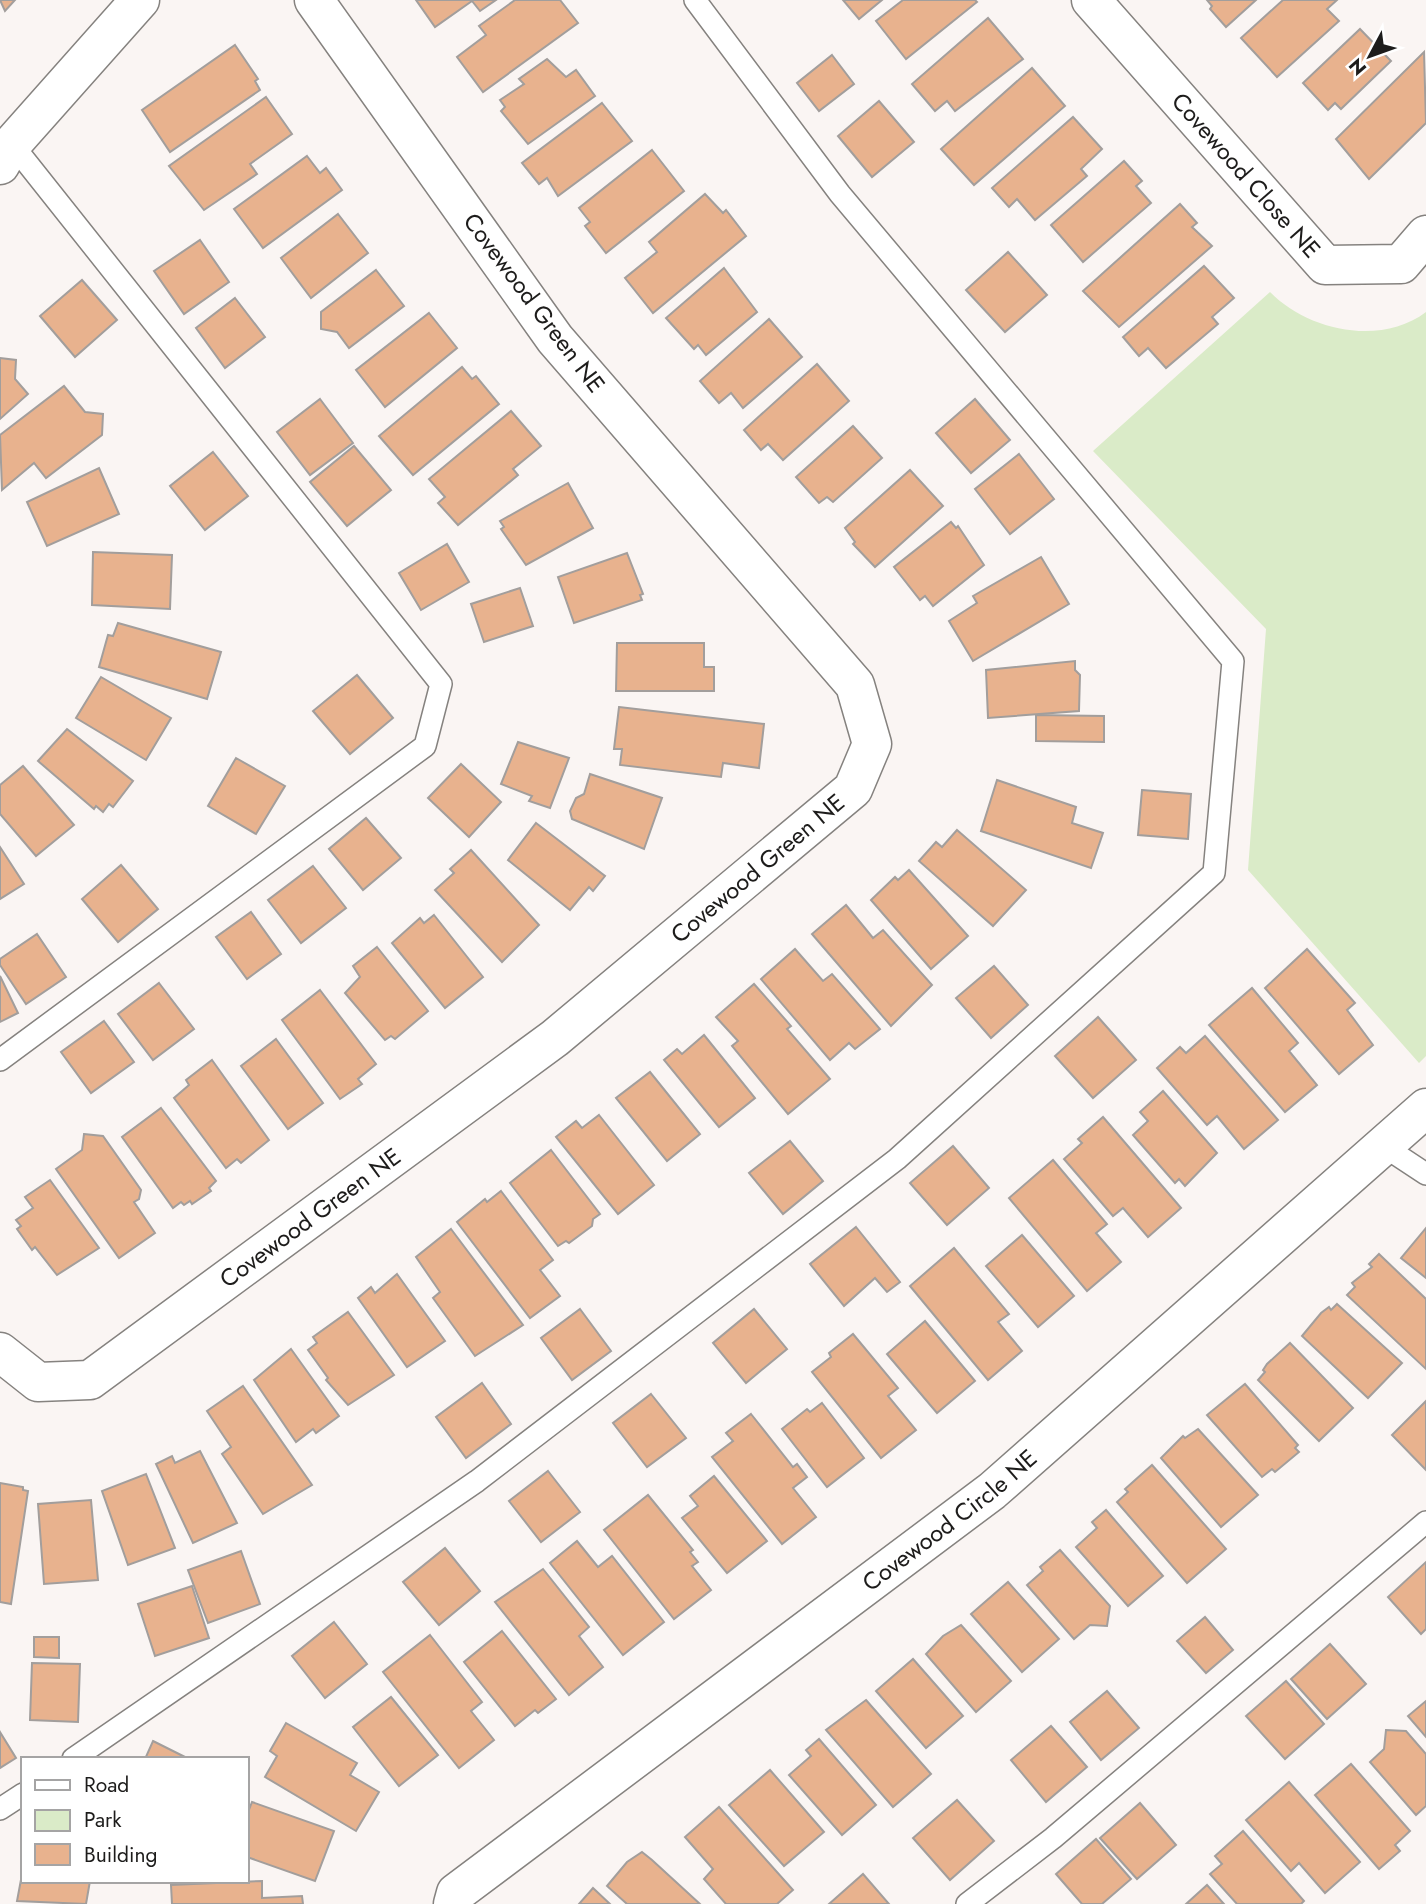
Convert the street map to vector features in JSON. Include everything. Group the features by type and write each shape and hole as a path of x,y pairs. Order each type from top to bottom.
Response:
{"street":[{"path":"6,155 140,0"},
{"name":"Covewood Green NE","path":"0,1352 38,1382 90,1380 555,1038 853,789 872,744 855,685 555,339 314,0"},
{"name":"Covewood Close NE","path":"1091,0 1325,265 1401,264 1426,235"},
{"name":"Covewood Circle NE","path":"453,1904 456,1893 992,1491 1426,1108"}],"lane":[{"path":"76,1757 477,1481 886,1167 1214,873 1233,661 840,194 695,0"},
{"path":"0,1060 425,746 441,684 6,155"},
{"path":"1382,1145 1426,1174"},
{"path":"967,1904 1053,1838 1426,1522"},
{"path":"0,1809 21,1795"}],"green space":[{"path":"1270,292 1304,316 1345,329 1387,329 1408,323 1426,312 1426,1056 1419,1063 1248,870 1266,629 1093,451"}],"building":[{"path":"0,0 15,0 5,11"},
{"path":"416,0 496,0 480,11 472,1 435,27"},
{"path":"515,0 560,0 578,23 483,92 457,57 486,35 479,26"},
{"path":"843,0 882,0 859,19"},
{"path":"903,0 977,2 906,59 876,21"},
{"path":"1207,0 1256,0 1226,27 1210,9 1212,6"},
{"path":"1283,0 1337,0 1327,9 1339,21 1277,77 1241,38"},
{"path":"988,18 1023,59 955,111 947,101 935,111 912,84"},
{"path":"1360,29 1391,61 1341,109 1335,103 1328,110 1303,83"},
{"path":"235,45 258,79 255,81 260,90 170,152 142,110"},
{"path":"1424,52 1426,123 1369,179 1336,139"},
{"path":"832,55 854,84 819,111 797,83"},
{"path":"547,59 566,77 576,70 595,96 528,144 501,111 505,107 500,100 524,84 519,79"},
{"path":"1032,68 1065,106 974,185 941,149"},
{"path":"266,97 292,134 250,164 257,174 204,210 169,166"},
{"path":"879,101 914,142 872,177 838,136"},
{"path":"602,103 632,141 558,196 547,178 539,184 522,163"},
{"path":"1073,117 1102,149 1081,169 1087,176 1035,220 1017,199 1009,207 992,188"},
{"path":"652,150 684,191 606,253 585,226 590,222 579,208"},
{"path":"307,156 320,173 326,168 342,190 263,248 234,209"},
{"path":"1124,161 1142,181 1136,186 1151,203 1083,262 1051,225"},
{"path":"705,194 723,213 726,210 746,236 653,313 625,278 657,252 649,242"},
{"path":"1180,204 1197,223 1192,227 1212,246 1119,327 1083,291"},
{"path":"338,214 368,253 311,298 281,258"},
{"path":"200,240 229,282 184,314 154,271"},
{"path":"1008,252 1047,295 1005,332 966,290"},
{"path":"1204,266 1234,298 1212,317 1218,324 1166,368 1148,348 1139,356 1123,337"},
{"path":"724,268 757,312 706,355 698,345 694,349 666,318"},
{"path":"376,270 404,306 349,348 337,332 321,329 321,312"},
{"path":"82,280 117,320 75,357 40,316"},
{"path":"235,298 265,337 225,368 196,328"},
{"path":"429,313 457,348 385,407 356,370"},
{"path":"769,319 802,357 743,408 731,393 719,403 700,381"},
{"path":"0,358 16,360 15,379 28,394 0,419"},
{"path":"817,364 849,401 783,460 768,444 761,450 744,430"},
{"path":"462,367 472,379 476,376 499,404 413,475 379,436"},
{"path":"64,386 85,412 103,414 102,435 46,478 34,463 2,490 0,435"},
{"path":"320,399 353,443 310,475 277,432"},
{"path":"975,399 1010,440 971,473 936,433"},
{"path":"511,411 541,446 513,469 518,475 458,525 438,503 445,497 429,479"},
{"path":"853,426 882,458 833,502 827,497 819,503 796,477"},
{"path":"354,446 391,490 347,526 310,482"},
{"path":"213,452 248,496 205,530 170,486"},
{"path":"1019,454 1054,499 1010,534 975,489"},
{"path":"99,468 119,514 47,546 27,502"},
{"path":"910,470 943,506 875,567 853,544 855,542 845,528"},
{"path":"568,483 593,528 526,565 501,529 504,527 500,521"},
{"path":"951,522 956,528 958,526 984,565 933,606 925,596 920,600 894,567"},
{"path":"447,544 469,582 421,610 399,573"},
{"path":"93,552 172,555 170,609 92,605"},
{"path":"627,553 643,594 640,595 642,600 574,623 558,577"},
{"path":"1041,557 1069,604 973,661 949,621 977,603 973,596"},
{"path":"520,588 533,626 484,642 471,604"},
{"path":"118,623 221,652 207,699 99,667 108,635 113,636"},
{"path":"617,643 704,643 704,667 714,667 714,691 616,691"},
{"path":"1075,661 1075,670 1080,675 1079,711 988,718 986,670"},
{"path":"357,675 393,718 350,754 313,711"},
{"path":"101,677 171,718 146,760 76,718"},
{"path":"619,707 764,724 759,768 723,763 721,777 620,765 622,749 614,749"},
{"path":"1036,715 1104,716 1104,742 1036,741"},
{"path":"67,729 133,781 113,807 109,804 103,812 96,806 94,809 38,761"},
{"path":"518,742 569,758 550,808 529,801 532,796 501,784"},
{"path":"236,758 285,786 256,834 208,806"},
{"path":"461,764 501,802 469,837 428,798"},
{"path":"23,766 74,825 36,856 0,814 0,785"},
{"path":"590,774 662,798 644,849 572,819 570,811 576,798 584,794"},
{"path":"997,780 1076,807 1072,823 1103,833 1091,868 981,831"},
{"path":"1142,790 1191,794 1188,839 1138,835"},
{"path":"366,818 401,858 363,890 329,849"},
{"path":"536,823 605,876 593,891 589,887 570,910 508,860"},
{"path":"957,830 1026,890 993,926 919,861 936,842 942,847"},
{"path":"0,847 24,884 0,899"},
{"path":"471,850 539,925 502,962 435,890 454,873 450,869"},
{"path":"121,865 158,909 118,942 82,899"},
{"path":"313,866 346,908 301,943 268,900"},
{"path":"909,870 968,936 931,969 871,900 895,877 898,880"},
{"path":"846,905 873,938 883,930 932,985 891,1026 812,934"},
{"path":"251,912 281,954 247,979 216,937"},
{"path":"434,915 483,977 445,1008 392,943 420,918 424,923"},
{"path":"37,934 66,977 26,1004 0,965 0,959"},
{"path":"377,947 428,1011 395,1039 391,1036 385,1040 345,993 360,977 353,966"},
{"path":"795,949 823,981 832,974 880,1029 855,1049 849,1043 830,1060 761,979"},
{"path":"1307,949 1355,1003 1347,1010 1373,1045 1339,1074 1265,988"},
{"path":"994,966 1028,1005 991,1038 956,998"},
{"path":"0,976 18,1013 0,1022"},
{"path":"159,983 194,1029 153,1060 118,1014"},
{"path":"754,984 791,1026 787,1029 830,1079 788,1114 732,1046 738,1041 716,1017"},
{"path":"1252,988 1298,1043 1289,1051 1317,1085 1285,1112 1209,1025"},
{"path":"320,990 376,1064 358,1079 362,1084 340,1099 282,1020"},
{"path":"1098,1017 1136,1060 1093,1098 1055,1056"},
{"path":"104,1021 134,1062 91,1093 61,1052"},
{"path":"704,1035 755,1098 719,1127 664,1060 677,1049 682,1054"},
{"path":"1205,1036 1278,1120 1244,1149 1217,1116 1207,1125 1157,1068 1180,1047 1186,1053"},
{"path":"276,1039 323,1103 288,1129 241,1066"},
{"path":"212,1060 269,1140 241,1163 237,1159 226,1168 174,1098 189,1085 186,1080"},
{"path":"650,1072 700,1134 667,1161 616,1098"},
{"path":"1163,1091 1217,1153 1185,1186 1179,1179 1175,1183 1133,1135 1148,1121 1140,1112"},
{"path":"161,1108 216,1181 209,1188 211,1191 192,1204 190,1201 184,1205 181,1202 173,1208 122,1137"},
{"path":"599,1115 654,1185 618,1214 556,1137 576,1121 582,1128"},
{"path":"1103,1117 1181,1208 1148,1237 1123,1208 1113,1216 1064,1159 1082,1143 1078,1139"},
{"path":"84,1134 103,1136 141,1190 139,1199 134,1202 155,1233 119,1258 56,1169 82,1150"},
{"path":"790,1141 823,1181 783,1214 749,1173"},
{"path":"953,1146 989,1188 947,1225 910,1183"},
{"path":"551,1150 600,1214 593,1219 592,1226 569,1243 566,1241 558,1246 510,1183"},
{"path":"1053,1160 1107,1224 1096,1233 1121,1262 1087,1291 1009,1198"},
{"path":"50,1180 99,1248 57,1275 35,1247 32,1250 17,1229 21,1226 16,1220 33,1208 25,1197"},
{"path":"501,1191 553,1260 540,1270 560,1296 530,1318 457,1222 485,1199 487,1202"},
{"path":"856,1227 900,1282 887,1292 875,1278 844,1306 810,1264"},
{"path":"1426,1228 1426,1278 1401,1258"},
{"path":"451,1229 523,1325 475,1356 433,1298 440,1292 416,1257"},
{"path":"1022,1235 1074,1296 1038,1327 986,1266"},
{"path":"954,1248 1009,1314 998,1322 1022,1351 988,1380 910,1286"},
{"path":"1379,1254 1426,1299 1426,1369 1347,1295 1355,1287 1352,1283 1372,1267 1369,1264"},
{"path":"397,1274 445,1341 407,1367 358,1298 371,1287 375,1293"},
{"path":"1337,1304 1402,1363 1368,1398 1302,1336 1321,1313 1329,1307 1331,1310"},
{"path":"580,1309 611,1351 572,1380 541,1338"},
{"path":"754,1309 787,1349 746,1383 713,1343"},
{"path":"348,1312 394,1375 348,1405 326,1380 328,1378 308,1350 317,1343 313,1337"},
{"path":"925,1321 975,1381 937,1413 887,1354"},
{"path":"853,1334 898,1388 888,1396 916,1430 881,1458 812,1372 831,1357 829,1353"},
{"path":"1290,1343 1353,1408 1319,1441 1258,1380 1265,1372 1263,1370 1267,1364"},
{"path":"291,1349 339,1416 316,1433 313,1429 296,1442 254,1380"},
{"path":"482,1383 511,1424 466,1458 436,1417"},
{"path":"1245,1384 1298,1445 1295,1448 1299,1452 1275,1472 1272,1469 1262,1477 1207,1415"},
{"path":"243,1386 312,1485 263,1514 222,1454 231,1447 207,1411"},
{"path":"651,1394 686,1438 647,1467 613,1423"},
{"path":"1426,1401 1426,1470 1392,1435"},
{"path":"822,1403 864,1458 827,1487 782,1429 807,1409 810,1412"},
{"path":"751,1414 793,1467 797,1464 807,1477 793,1488 816,1517 782,1544 712,1457 733,1441 726,1433"},
{"path":"1198,1429 1258,1495 1221,1527 1161,1458 1183,1436 1185,1438"},
{"path":"200,1451 237,1523 193,1543 156,1464 172,1456 175,1463"},
{"path":"1152,1465 1226,1549 1187,1583 1117,1502 1128,1492 1125,1489"},
{"path":"548,1471 580,1512 541,1542 509,1501"},
{"path":"146,1474 175,1548 128,1565 102,1491"},
{"path":"714,1476 767,1541 727,1573 682,1518 698,1506 690,1496"},
{"path":"0,1483 23,1487 23,1490 28,1491 11,1604 0,1602"},
{"path":"648,1495 693,1550 690,1552 698,1562 692,1566 711,1590 674,1619 604,1530"},
{"path":"91,1500 98,1580 44,1584 38,1504"},
{"path":"1106,1510 1163,1576 1128,1606 1076,1547 1097,1528 1092,1522"},
{"path":"577,1541 598,1567 612,1556 664,1622 623,1655 550,1563"},
{"path":"445,1548 480,1591 439,1625 403,1582"},
{"path":"1060,1550 1110,1606 1107,1626 1090,1625 1074,1639 1027,1585 1043,1571 1040,1567"},
{"path":"241,1551 260,1604 208,1623 188,1570"},
{"path":"1426,1562 1426,1629 1421,1634 1388,1597"},
{"path":"543,1569 589,1627 579,1636 603,1667 569,1695 495,1602"},
{"path":"1008,1582 1059,1639 1022,1672 971,1614"},
{"path":"192,1586 209,1638 155,1656 138,1604"},
{"path":"1205,1617 1233,1650 1206,1673 1177,1641"},
{"path":"334,1622 367,1664 325,1698 292,1656"},
{"path":"961,1625 1011,1681 976,1712 926,1654 943,1636"},
{"path":"502,1631 556,1699 538,1713 535,1710 515,1726 464,1662"},
{"path":"430,1635 482,1702 471,1711 494,1740 459,1768 383,1672"},
{"path":"34,1637 59,1637 59,1658 34,1657"},
{"path":"1330,1644 1366,1684 1327,1719 1291,1679"},
{"path":"913,1659 963,1716 926,1748 876,1691"},
{"path":"32,1663 80,1664 78,1722 30,1720"},
{"path":"1286,1681 1324,1724 1285,1759 1246,1716"},
{"path":"1107,1691 1139,1728 1101,1760 1070,1722"},
{"path":"391,1697 438,1755 399,1786 353,1727"},
{"path":"866,1700 931,1774 893,1807 826,1730"},
{"path":"1426,1701 1426,1737 1408,1716"},
{"path":"286,1723 357,1763 350,1775 379,1792 356,1831 265,1777 277,1756 270,1751"},
{"path":"1051,1726 1087,1767 1046,1802 1011,1760"},
{"path":"1386,1730 1406,1731 1426,1754 1426,1806 1416,1815 1370,1762 1384,1749"},
{"path":"0,1732 16,1758 0,1768"},
{"path":"819,1739 876,1805 842,1835 789,1775 811,1756 806,1750"},
{"path":"153,1741 185,1757 146,1757"},
{"path":"1351,1764 1410,1831 1395,1845 1400,1851 1379,1869 1315,1795"},
{"path":"770,1770 824,1832 784,1866 729,1805"},
{"path":"1289,1782 1360,1862 1325,1893 1299,1863 1291,1871 1246,1820"},
{"path":"957,1800 994,1841 950,1880 913,1838"},
{"path":"252,1802 334,1831 315,1881 248,1857 248,1812"},
{"path":"1140,1803 1176,1845 1137,1879 1100,1838"},
{"path":"719,1807 793,1890 777,1904 726,1904 704,1879 713,1869 685,1837"},
{"path":"1243,1831 1304,1901 1301,1904 1237,1904 1210,1874 1222,1864 1215,1856"},
{"path":"1096,1839 1131,1879 1102,1904 1082,1904 1056,1874"},
{"path":"642,1852 700,1904 627,1904 607,1886 627,1862"},
{"path":"863,1874 889,1904 829,1904"},
{"path":"21,1880 21,1883 90,1883 86,1904 17,1901"},
{"path":"262,1881 262,1898 302,1896 303,1904 172,1904 171,1885"},
{"path":"1207,1885 1224,1904 1186,1904"},
{"path":"593,1888 610,1904 579,1904"}]}
